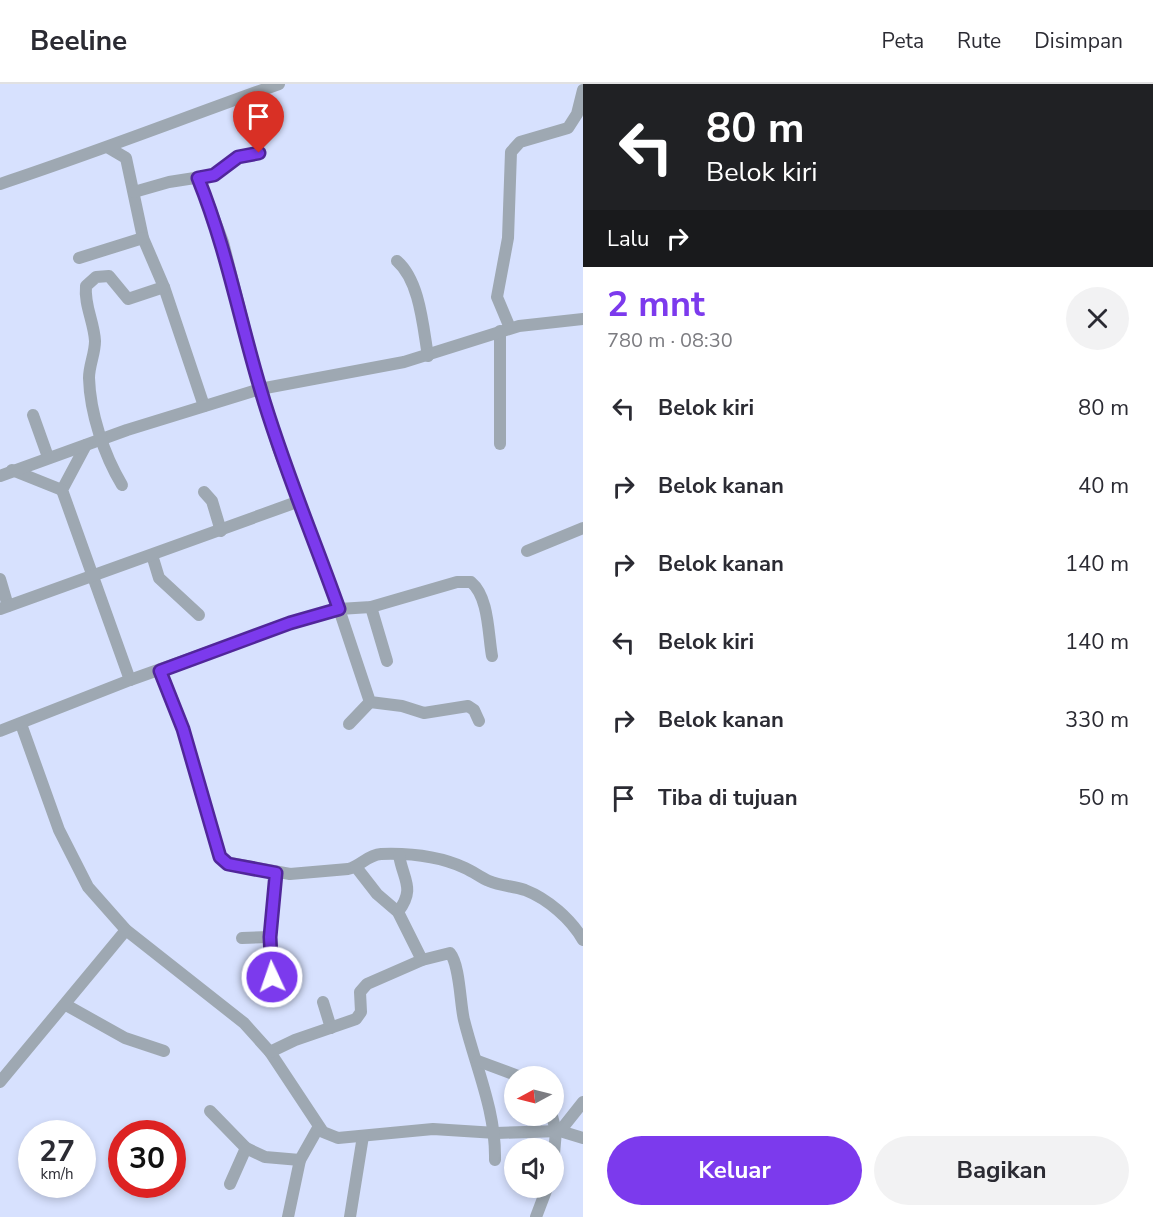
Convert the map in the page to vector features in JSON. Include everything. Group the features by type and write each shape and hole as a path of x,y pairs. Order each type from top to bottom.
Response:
{"street":[{"path":"0,184 109,148 279,84"},
{"path":"500,444 505,330 496,297 508,238 511,152 520,142 568,128 577,114 583,90"},
{"path":"130,140 126,158 143,238 164,287 204,406"},
{"path":"109,148 126,158"},
{"path":"134,192 169,182 214,175 238,157 259,153"},
{"path":"198,178 226,253 260,389 297,502 339,609 370,702"},
{"path":"79,258 143,238"},
{"path":"397,261 406,272 414,292 428,356"},
{"path":"122,485 102,439 90,391 89,376 95,340 86,300 87,286 96,277 109,276 128,299 164,287"},
{"path":"0,476 48,457 260,389 428,356 505,330 549,321 583,319"},
{"path":"33,415 48,457"},
{"path":"86,445 62,490 130,680"},
{"path":"12,470 62,490"},
{"path":"204,492 212,501 221,531"},
{"path":"0,579 4,608 297,502"},
{"path":"527,551 583,528"},
{"path":"152,555 159,578 199,615"},
{"path":"0,731 130,680 290,623 339,609 370,607 457,582 471,582 477,589 483,605 492,656"},
{"path":"370,607 387,661"},
{"path":"160,671 183,729 220,857 228,864 276,873 310,874 356,867 371,856 399,855 441,859 467,868 490,882 524,890 552,906 583,940"},
{"path":"370,702 402,706 424,713 468,706 474,711 478,722"},
{"path":"350,724 370,702"},
{"path":"21,724 67,849 88,887 126,930 244,1023 270,1052 318,1128 332,1137 433,1129 496,1133 558,1131 583,1138"},
{"path":"398,912 406,900 408,890 399,855"},
{"path":"356,867 376,894 398,912 422,960"},
{"path":"272,977 270,937 276,873"},
{"path":"0,1082 126,930"},
{"path":"242,938 270,937"},
{"path":"270,1052 358,1018 361,1012 360,990 367,984 422,960 447,952 452,954 465,1022 478,1061 496,1133 495,1160"},
{"path":"324,1002 331,1028"},
{"path":"66,1005 125,1038 164,1051"},
{"path":"478,1061 504,1071"},
{"path":"557,1138 558,1131 583,1102"},
{"path":"210,1111 246,1148 265,1157 300,1160"},
{"path":"556,1126 558,1131"},
{"path":"288,1217 300,1160 318,1128"},
{"path":"350,1217 363,1136"},
{"path":"230,1184 246,1148"},
{"path":"536,1217 543,1198"}],"route":[{"path":"259,153 238,157 214,175 198,178 222,242 260,389 278,448 339,609 290,623 160,671 183,729 220,857 228,864 276,873 270,937 272,977"}]}
